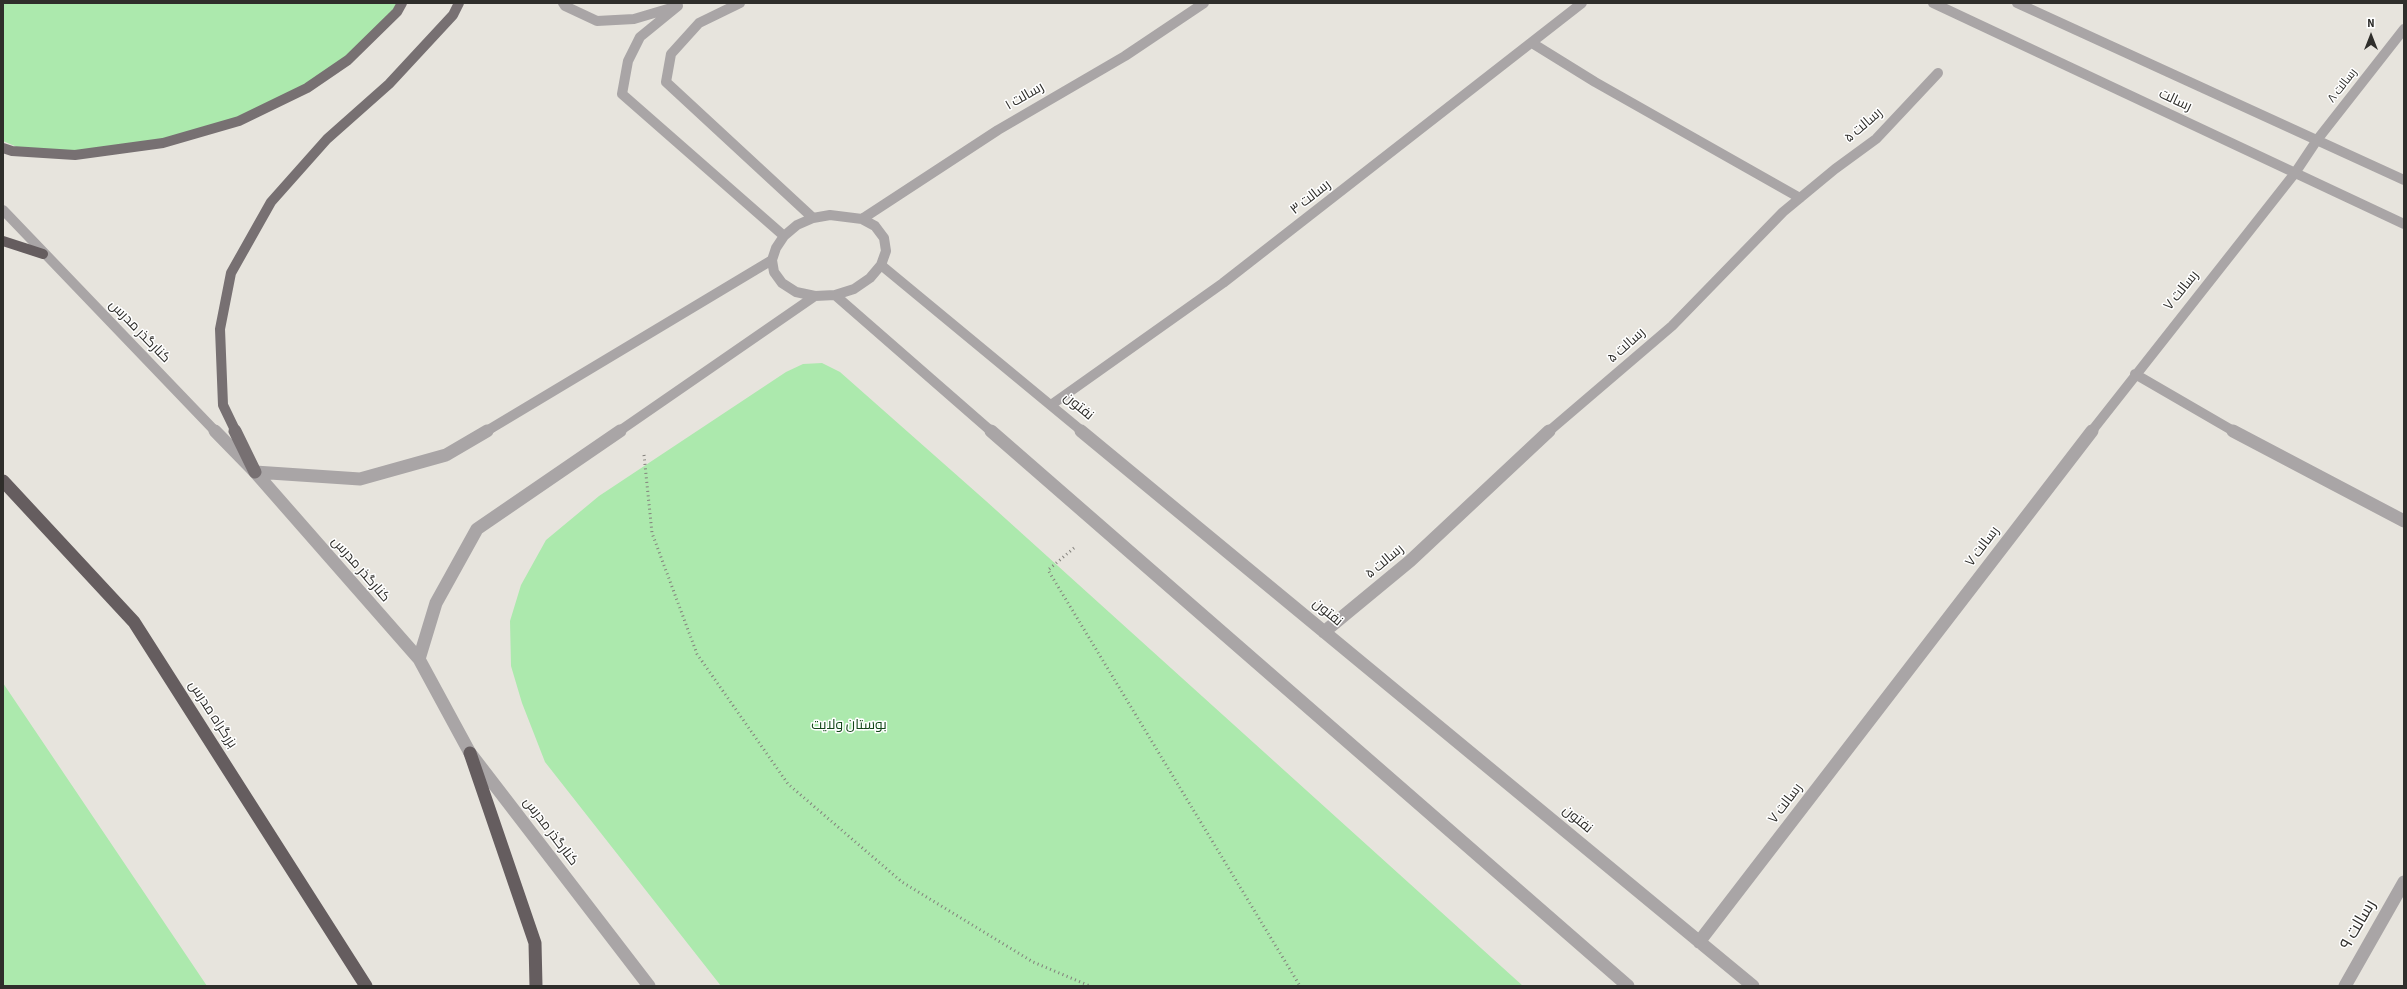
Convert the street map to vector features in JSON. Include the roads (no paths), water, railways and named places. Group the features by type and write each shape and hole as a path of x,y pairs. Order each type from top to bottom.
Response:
{"highway":[{"path":"3,241 43,254"},
{"name":"بزرگراه مدرس","path":"3,481 134,622 366,986"},
{"path":"470,753 535,943 536,986"}],"main road":[{"path":"3,148 12,151 75,155 163,143 239,121 306,88 348,60 397,12 402,3"},
{"path":"255,472 222,405 220,329 231,274 271,202 327,139 394,79 453,15 459,3"}],"street":[{"path":"563,3 565,6 597,21 634,20 681,4"},
{"path":"740,3 699,23 670,54 666,82 812,218"},
{"name":"رسالت ۱","path":"862,219 998,130 1126,56 1204,3"},
{"name":"رسالت ۳","path":"1051,405 1223,283 1582,3"},
{"name":"رسالت","path":"1933,3 2404,224"},
{"name":"رسالت","path":"2017,3 2404,180"},
{"path":"681,4 640,37 628,60 622,94 784,236"},
{"name":"رسالت ۸","path":"2295,173 2317,140 2404,29"},
{"path":"1532,42 1595,82 1800,198"},
{"name":"رسالت ۵","path":"1324,632 1410,561 1552,428 1672,326 1782,212 1834,168 1876,139 1938,73"},
{"name":"رسالت ۷","path":"1699,942 2134,374 2295,173"},
{"name":"کنارگذر مدرس","path":"3,210 43,254 255,472 419,659 470,753 649,986"},
{"path":"830,215 862,219 875,226 884,238 886,251 881,266 870,278 854,289 835,295 815,296 796,292 782,283 774,272 772,260 776,248 784,236 797,226 812,218 830,215"},
{"path":"255,472 360,479 446,455 772,260"},
{"name":"نفتون","path":"881,266 1753,986"},
{"path":"835,295 1628,986"},
{"path":"419,659 436,603 477,529 815,296"},
{"path":"2134,374 2206,417 2404,521"},
{"name":"رسالت ۹","path":"2345,986 2404,882"}],"park label":[{"name":"بوستان ولایت","path":"849,726"}]}
